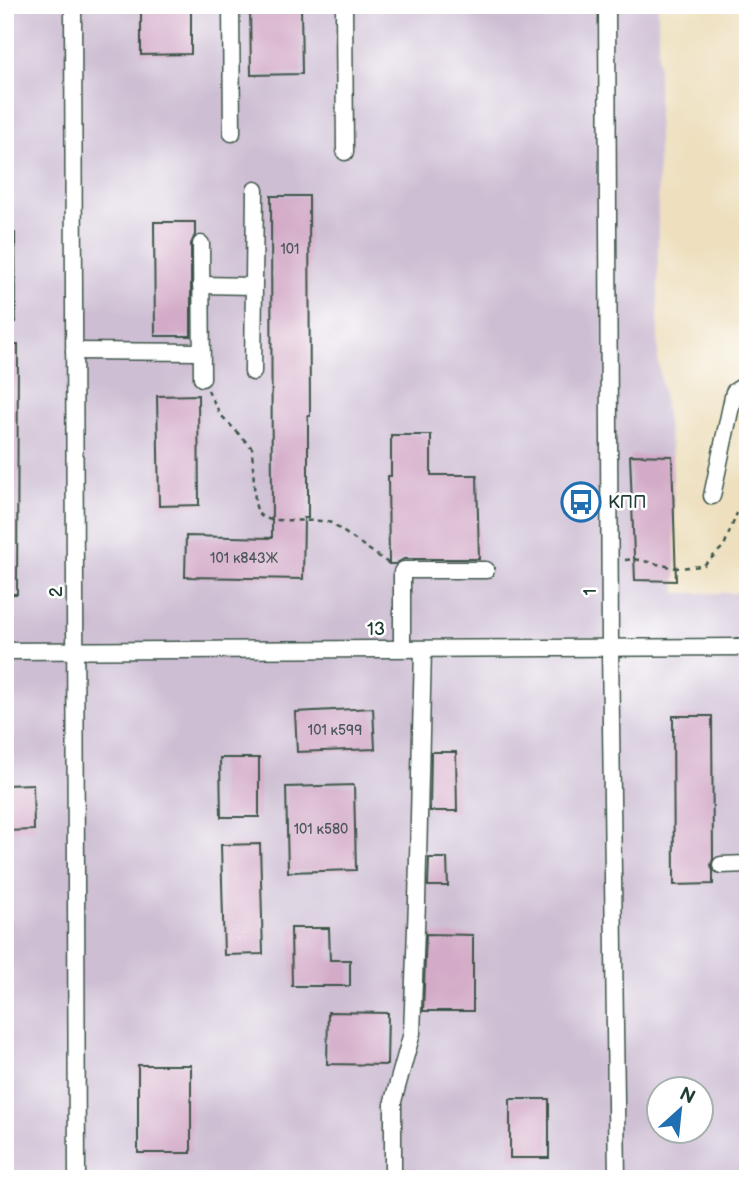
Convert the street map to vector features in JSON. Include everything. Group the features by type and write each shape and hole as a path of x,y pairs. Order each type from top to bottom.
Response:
{"street":[{"name":"2","path":"74,5 77,1179"},
{"path":"231,5 232,133"},
{"path":"344,5 345,152"},
{"name":"1","path":"607,5 610,648 617,1179"},
{"path":"253,372 255,190"},
{"path":"201,244 202,378"},
{"path":"201,285 253,286"},
{"path":"74,351 201,352"},
{"path":"712,496 734,392 748,383"},
{"path":"402,649 404,570 486,570"},
{"name":"13","path":"5,650 748,647"},
{"path":"393,1179 393,1101 412,1033 423,649"},
{"path":"721,865 748,864"},
{"path":"748,933 748,951"}],"path":[{"path":"202,378 220,414 252,448 255,503 263,518 331,523 402,572"},
{"path":"634,559 676,568 703,566 724,546 737,513"}],"shaded area":[{"path":"5,5 658,5 658,360 672,456 676,593 748,593 748,1179 5,1179"}],"building":[{"path":"141,5 191,5 191,54 141,55"},
{"path":"250,5 301,5 302,74 251,75"},
{"path":"271,196 309,196 310,416 308,518 304,518 303,579 185,577 186,536 272,538"},
{"path":"154,222 195,222 195,235 191,244 191,336 155,336"},
{"path":"5,233 15,233 16,322 5,322"},
{"path":"5,345 18,345 17,594 5,594"},
{"path":"198,395 199,505 159,506 157,396"},
{"path":"391,435 431,435 431,475 477,475 479,559 404,559 389,564 388,476 391,476"},
{"path":"630,455 672,456 676,581 635,580"},
{"path":"373,708 375,749 297,752 295,712"},
{"path":"673,716 712,716 713,884 674,885"},
{"path":"431,752 456,752 457,811 430,811"},
{"path":"220,758 259,758 259,817 221,817"},
{"path":"33,784 34,830 5,831 5,785"},
{"path":"354,785 356,870 288,872 286,787"},
{"path":"260,844 263,954 224,955 221,845"},
{"path":"429,858 447,858 448,886 428,886"},
{"path":"291,928 329,928 330,960 350,960 350,986 292,986"},
{"path":"426,934 473,935 473,1011 423,1011"},
{"path":"328,1012 388,1013 387,1065 327,1064"},
{"path":"138,1065 191,1065 191,1153 138,1153"},
{"path":"510,1099 549,1099 549,1158 510,1158"}],"place":[{"name":"КПП","path":"581,502"}]}
